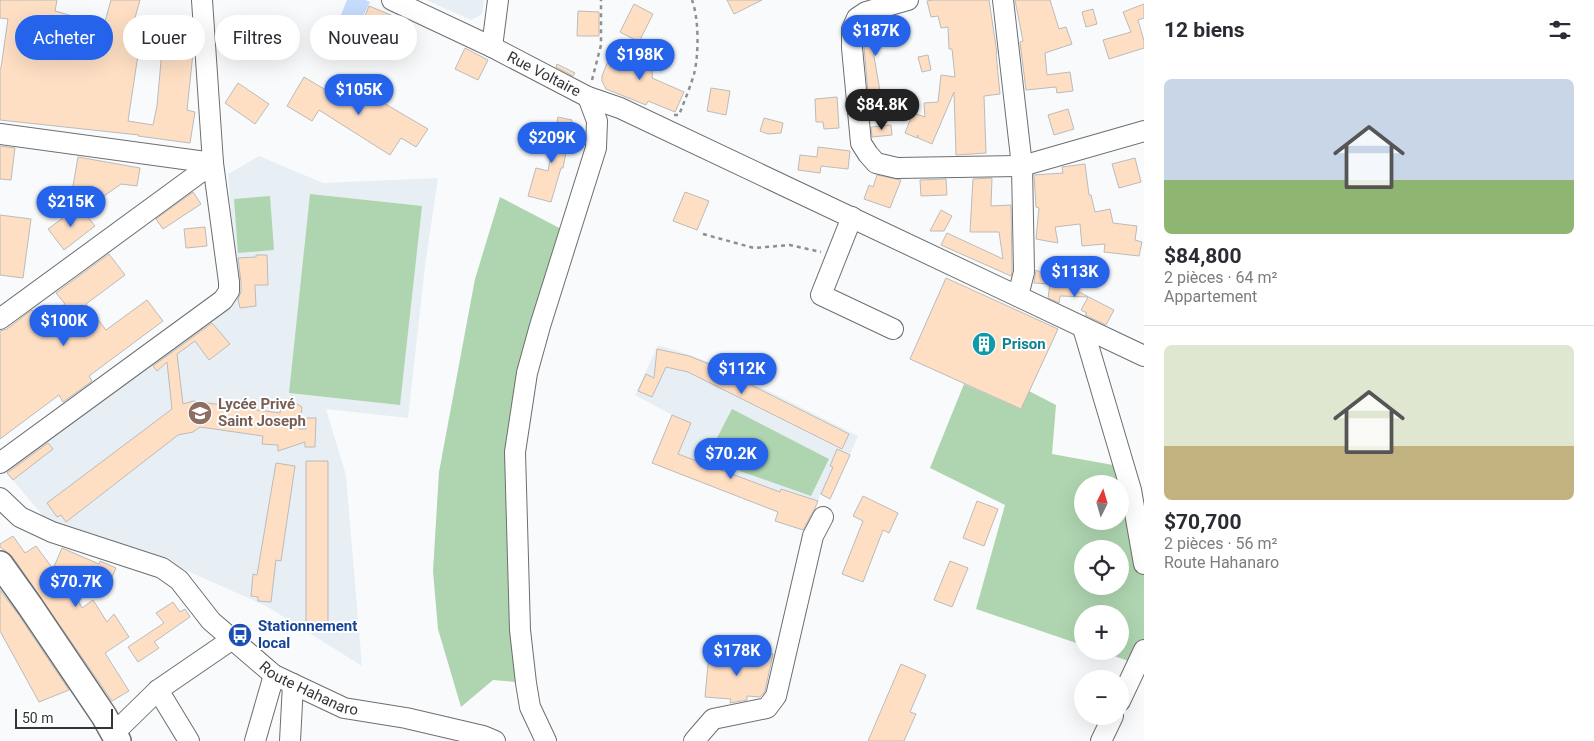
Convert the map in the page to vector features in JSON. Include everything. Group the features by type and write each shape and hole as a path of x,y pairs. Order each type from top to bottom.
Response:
{"main road":[{"path":"0,564 41,621 116,737"}],"street":[{"path":"0,463 223,300 229,291 213,163 202,0"},
{"name":"Rue Voltaire","path":"392,0 492,47 588,96 620,108 1144,356"},
{"path":"492,47 498,0"},
{"path":"908,0 866,12 857,18 852,29 861,143 876,163 896,168 1022,166 1144,131"},
{"path":"1003,0 1022,166 1024,272 1018,296"},
{"path":"546,741 530,707 520,630 515,452 526,373 596,148 597,120 588,96"},
{"path":"0,134 213,163"},
{"path":"0,319 213,163"},
{"path":"852,218 821,296 892,329"},
{"path":"1082,328 1131,490 1144,564"},
{"name":"Route Hahanaro","path":"0,498 20,517 52,532 162,568 179,580 211,622 274,675 344,708 406,718 489,738"},
{"path":"694,741 713,719 767,708 776,696 813,536 823,517"},
{"path":"116,737 158,690 231,640"},
{"path":"1129,682 1144,650"},
{"path":"255,741 274,675"},
{"path":"290,741 293,684"},
{"path":"158,690 189,741"},
{"path":"1101,741 1109,725"}],"path":[{"path":"588,96 601,45 601,0"},
{"path":"669,114 679,115 694,73 697,42 696,12 692,0"},
{"path":"703,234 754,248 790,245 837,256"}],"shaded area":[{"path":"426,0 484,0 482,14 471,20"},
{"name":"Lycée Privé Saint Joseph","path":"259,156 323,183 438,178 425,266 408,418 326,409 346,475 362,666 266,606 183,569 54,529 2,467 225,302 238,295 228,174"},
{"path":"658,345 721,367 858,436 830,499 820,495 808,532 775,521 780,508 774,510 652,463 672,415 635,395"}],"green space":[{"path":"310,194 422,206 400,405 289,393"},
{"path":"270,196 274,250 238,253 234,199"},
{"path":"500,197 569,233 515,452 526,683 493,680 461,707 438,629 433,571 439,472 475,279"},
{"path":"964,384 1021,409 1029,391 1056,405 1052,454 1124,467 1126,475 1074,475 1074,530 1129,530 1129,491 1144,564 1144,650 1137,664 1126,660 1129,660 1129,605 1074,605 1074,642 976,609 1005,505 930,468"},
{"path":"732,409 829,459 811,496 706,459"}],"water":[{"path":"347,0 365,0 370,2 364,15 341,15"}],"building":[{"path":"0,0 57,0 55,11 69,15 15,15 15,60 113,60 113,15 107,15 111,0 140,0 136,15 123,15 123,60 137,60 128,121 153,125 157,106 161,60 192,60 187,110 195,112 190,143 139,135 0,120 0,68 8,19 0,18"},
{"path":"727,0 762,0 734,14"},
{"path":"989,0 997,53 1000,94 984,96 986,153 956,155 954,92 932,144 918,138 918,135 917,138 905,133 913,113 925,117 924,103 938,102 941,75 955,77 952,49 949,49 948,27 941,28 938,16 931,17 927,1"},
{"path":"1015,0 1050,0 1059,29 1066,27 1072,44 1045,53 1047,75 1070,72 1073,91 1057,93 1056,87 1026,90 1020,42 1023,41"},
{"path":"634,4 653,14 639,42 620,32"},
{"path":"1144,4 1144,18 1138,20 1144,48 1109,59 1103,40 1131,32 1123,12"},
{"path":"369,6 391,15 365,15"},
{"path":"1093,9 1097,24 1086,27 1082,12"},
{"path":"578,11 599,12 599,36 577,36"},
{"path":"869,24 900,28 900,41 871,39 882,103 869,104 864,32"},
{"path":"632,46 651,47 650,58 653,58 652,78 684,92 675,112 648,101 646,105 606,89 602,76 608,61 631,63"},
{"path":"465,48 488,60 478,80 455,69"},
{"path":"928,55 931,70 922,72 918,57"},
{"path":"557,64 575,73 573,76 556,67"},
{"path":"304,77 356,108 365,92 428,129 416,147 401,138 390,155 319,110 312,121 287,106"},
{"path":"238,83 269,104 255,124 225,103"},
{"path":"711,88 730,91 726,115 707,111"},
{"path":"837,97 839,128 824,129 823,122 816,122 815,99"},
{"path":"1068,109 1074,129 1054,135 1048,115"},
{"path":"558,117 572,120 563,168 561,168 551,202 528,196 536,168 548,171"},
{"path":"764,118 783,123 781,133 768,134 760,131"},
{"path":"891,125 892,135 872,137 871,127"},
{"path":"0,146 15,148 11,180 0,179"},
{"path":"818,147 850,151 848,169 821,166 820,173 798,170 800,155 817,157"},
{"path":"78,157 140,168 137,186 121,184 87,208 73,186"},
{"path":"1135,158 1141,182 1119,188 1112,164"},
{"path":"1085,164 1089,195 1091,195 1095,212 1110,209 1113,223 1137,226 1135,240 1142,242 1139,256 1104,252 1105,244 1082,246 1080,224 1055,227 1058,243 1036,239 1039,208 1036,207 1034,175 1063,173 1062,167"},
{"path":"877,175 901,180 890,208 864,199 869,185 873,187"},
{"path":"992,178 991,206 1011,205 1011,276 941,245 947,233 1003,259 999,232 970,232 973,179"},
{"path":"946,179 947,195 921,196 920,180"},
{"path":"193,192 201,204 163,229 156,219"},
{"path":"685,192 709,201 697,230 673,221"},
{"path":"79,206 95,226 64,250 48,229"},
{"path":"941,210 952,216 944,231 930,231"},
{"path":"0,215 31,219 23,278 0,275"},
{"path":"205,227 207,246 186,248 184,229"},
{"path":"109,254 125,275 86,304 106,330 147,300 163,321 89,376 92,381 63,402 59,395 0,439 0,331 7,329 32,310 41,321 65,304 56,293"},
{"path":"256,255 267,255 268,285 255,285 256,306 240,308 238,299 241,292 241,282 238,258 256,257"},
{"path":"1036,270 1114,310 1106,325 1085,315 1087,313 1081,310 1088,297 1060,296 1059,303 1048,298 1050,284 1034,283"},
{"name":"Prison","path":"946,278 1058,329 1021,409 910,359"},
{"path":"212,323 230,344 209,360 195,341 177,354 183,404 193,401 280,413 281,405 286,402 295,403 302,407 299,429 306,429 306,418 316,418 315,447 305,447 305,442 278,451 278,445 262,444 263,436 200,427 193,432 178,435 66,522 61,515 57,517 47,503 172,409 167,362 157,371 153,366"},
{"path":"657,349 689,356 709,364 849,434 842,449 688,372 666,367 652,397 638,391 646,374 654,378"},
{"path":"672,415 691,423 678,454 780,492 781,489 818,501 803,530 775,521 778,512 652,463"},
{"path":"48,443 53,449 13,480 7,473"},
{"path":"837,449 850,455 830,499 821,494 833,467 830,466"},
{"path":"306,461 328,461 328,623 306,623"},
{"path":"276,463 295,466 281,561 276,560 271,602 258,601 258,597 251,596 253,574 257,575"},
{"path":"863,496 898,513 889,533 883,530 863,582 842,574 863,521 853,516"},
{"path":"977,501 998,509 984,546 963,538"},
{"path":"13,536 25,553 36,546 53,569 62,548 99,564 100,561 116,568 108,586 72,570 80,582 73,590 82,608 93,600 107,622 114,614 129,637 105,653 129,691 112,701 12,556 0,547 0,544"},
{"path":"950,561 968,568 952,607 934,600"},
{"path":"0,590 69,690 39,702 0,631"},
{"path":"173,602 180,612 185,609 190,617 154,642 159,648 138,662 128,647 164,623 156,613"},
{"path":"762,652 773,654 765,691 760,697 747,696 747,700 730,703 731,699 705,697 709,654 760,659"},
{"path":"901,664 926,675 910,712 916,714 904,741 868,741"}],"place":[{"name":"Prison","path":"984,344"},
{"name":"Lycée Privé Saint Joseph","path":"200,413"},
{"name":"Stationnement local","path":"240,635"}]}
